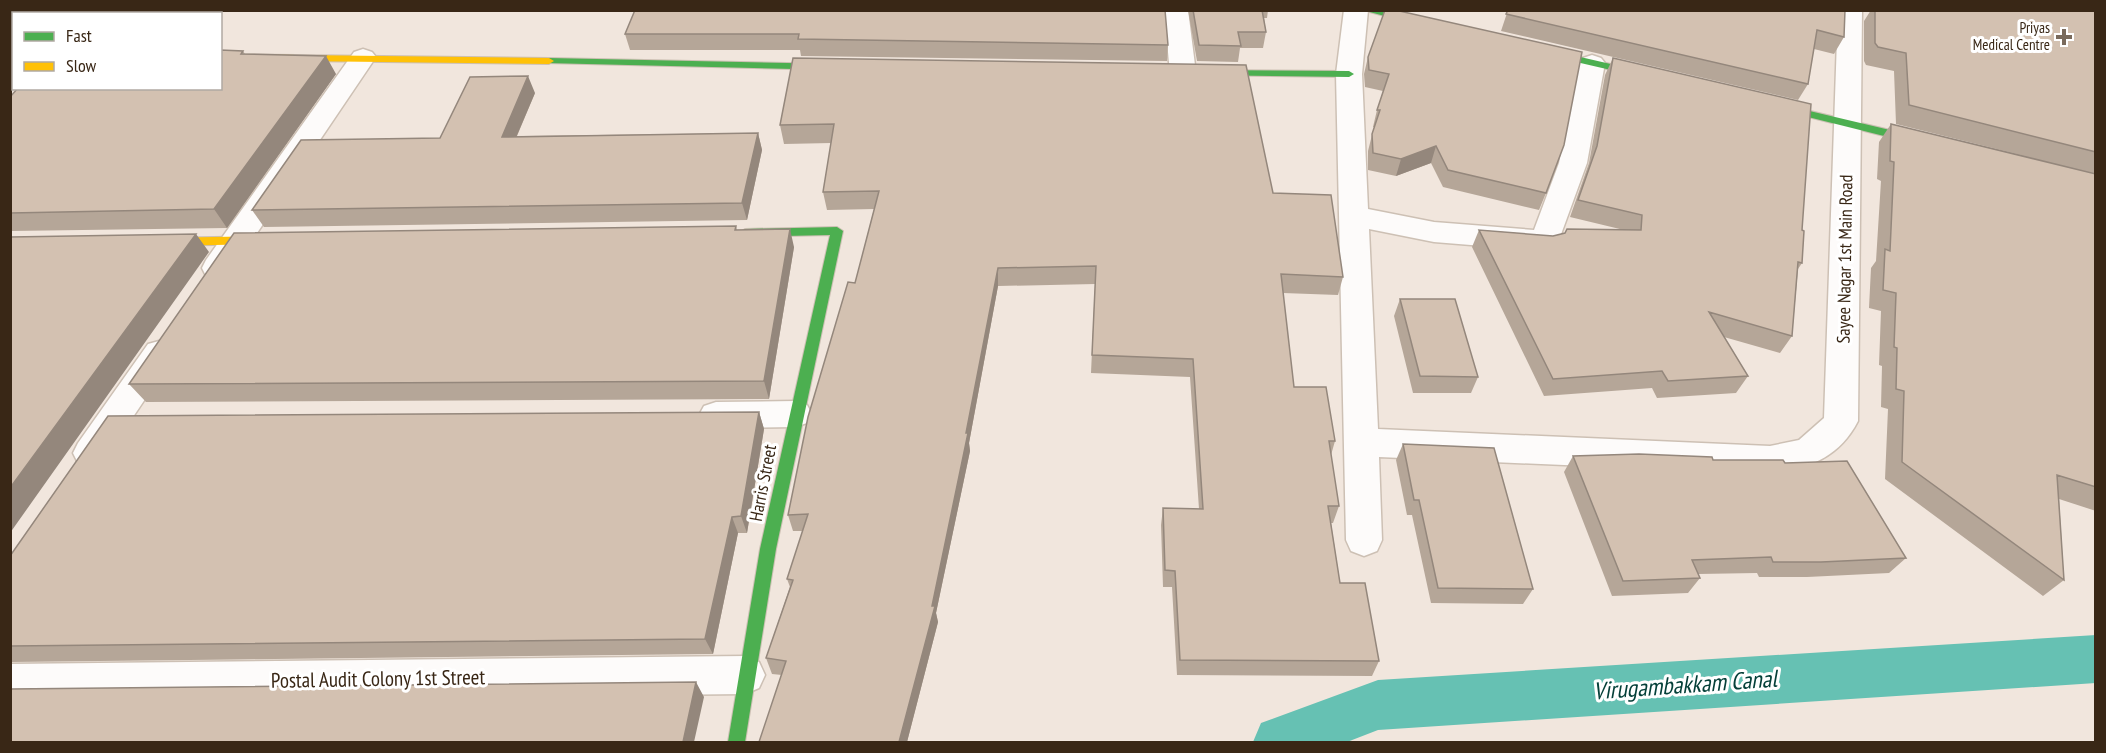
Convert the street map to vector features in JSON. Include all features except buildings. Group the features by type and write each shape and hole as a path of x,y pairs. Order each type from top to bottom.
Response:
{"street":[{"path":"1176,10 1177,73 1349,74"},
{"path":"1356,10 1349,74 1364,540"},
{"path":"1366,10 1446,29"},
{"name":"Sayee Nagar 1st Main Road","path":"1361,442 1770,460 1805,455 1828,440 1841,421 1850,10"},
{"path":"1524,47 1673,82"},
{"path":"222,57 363,57 850,67"},
{"path":"202,290 363,57"},
{"path":"1353,216 1434,232 1545,241 1574,163 1592,63"},
{"path":"1755,101 1938,145"},
{"name":"Harris Street","path":"731,233 837,231 795,414 746,675 736,742"},
{"path":"141,242 283,240"},
{"path":"75,475 175,329"},
{"path":"687,415 795,414"},
{"path":"114,418 150,418"},
{"name":"Postal Audit Colony 1st Street","path":"10,683 746,675"}],"waterway":[{"name":"Virugambakkam Canal","path":"1280,742 1378,705 2096,659"}],"traffic: fast":[{"path":"1367,10 1426,24"},
{"path":"1537,50 1654,77"},
{"path":"549,61 837,67"},
{"path":"1203,73 1349,74"},
{"path":"1768,104 1928,143"},
{"path":"736,742 768,549 837,231 745,233"}],"traffic: slow":[{"path":"222,57 549,61"},
{"path":"157,242 273,240"}],"place":[{"name":"Priyas Medical Centre","path":"2064,37"}]}
